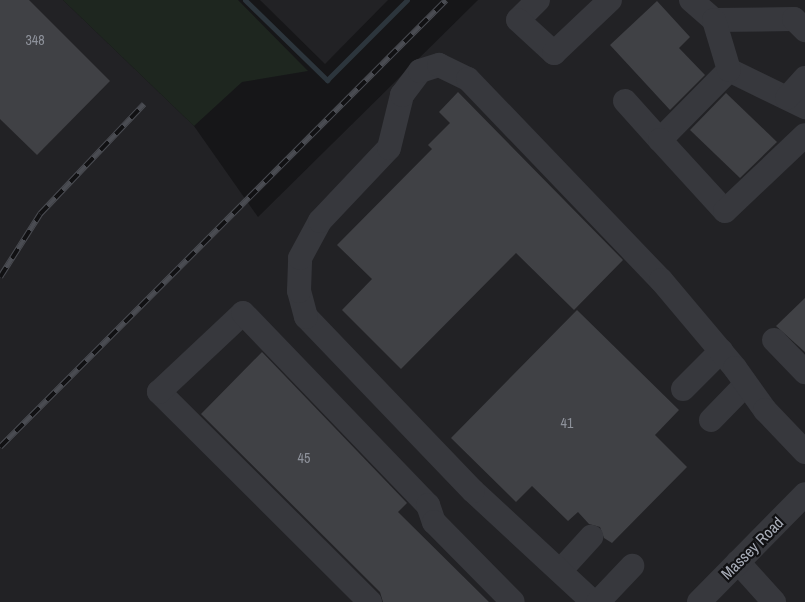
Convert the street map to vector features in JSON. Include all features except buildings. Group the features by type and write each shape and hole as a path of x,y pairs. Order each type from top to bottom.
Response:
{"street":[{"path":"538,0 518,20 554,53 610,0"},
{"path":"691,0 714,20 729,70 796,103 805,78"},
{"path":"714,20 800,24"},
{"path":"593,602 561,570 473,491 306,317 298,291 300,258 320,221 389,148 402,95 420,71 439,65 468,79 661,280 721,351 765,410 805,452"},
{"path":"660,140 729,70"},
{"path":"626,101 725,211 805,135"},
{"path":"370,602 159,392 243,313 428,504 434,522 513,602"},
{"path":"774,340 805,372"},
{"path":"683,389 721,351"},
{"path":"711,420 746,384"},
{"name":"Massey Road","path":"699,602 803,500"},
{"path":"561,570 591,537"},
{"path":"738,562 774,602"},
{"path":"598,602 632,566"}],"shaded area":[{"path":"0,0 63,0 194,126 258,217 478,0 805,0 805,602 0,602"},
{"path":"63,0 238,0 308,71 242,82 194,126"},
{"path":"260,0 388,0 325,64"}],"waterway":[{"path":"245,0 327,80 407,0"}],"railway":[{"path":"0,447 446,0"},
{"path":"0,277 40,214 144,104"}]}
